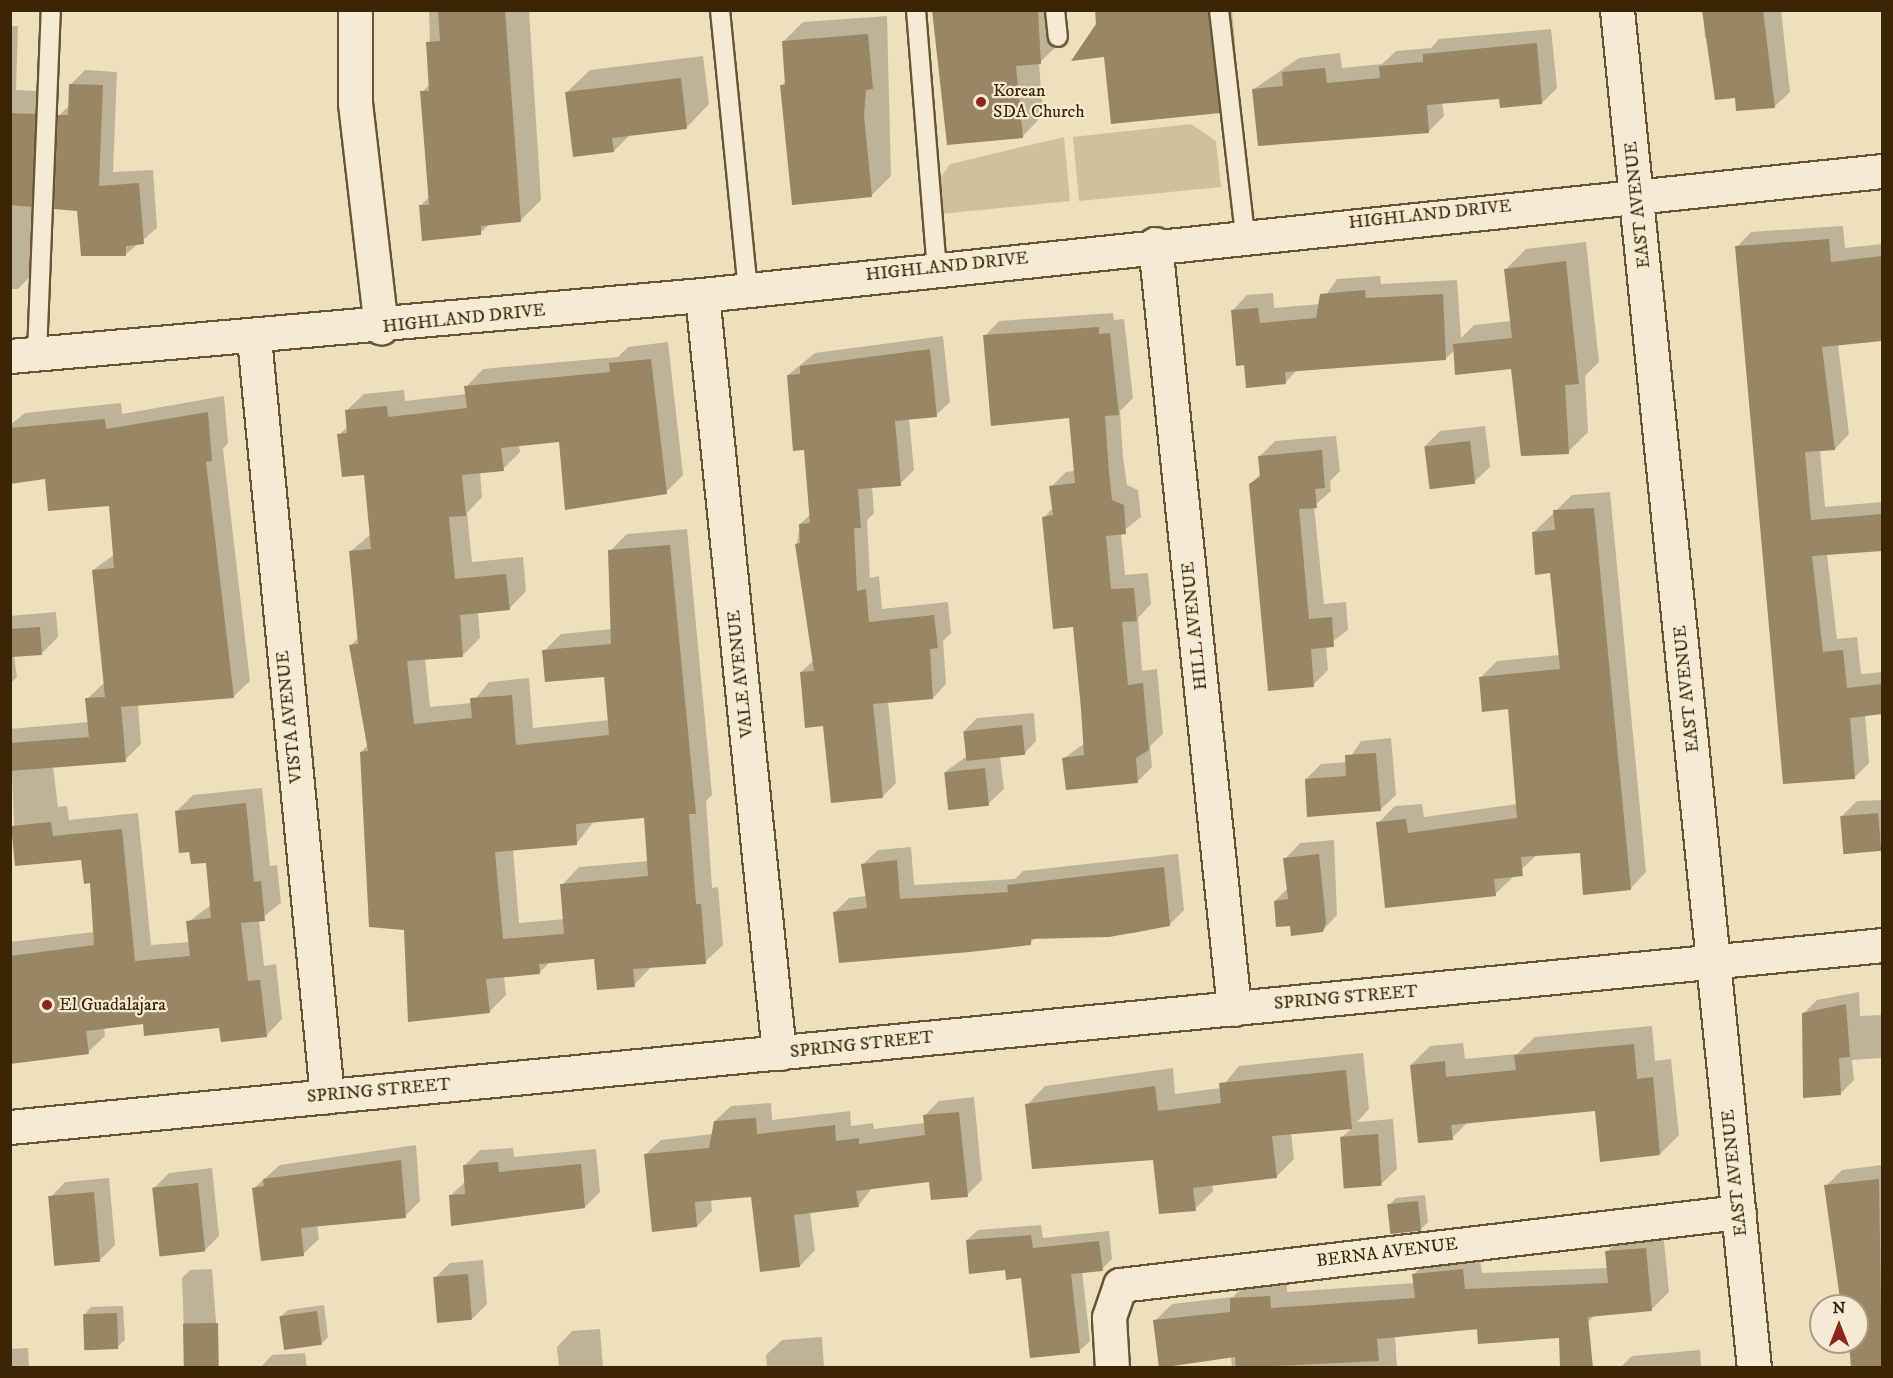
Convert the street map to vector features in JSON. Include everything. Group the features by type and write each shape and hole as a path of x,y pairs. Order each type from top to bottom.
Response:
{"street":[{"path":"355,10 356,103 381,327"},
{"name":"EAST AVENUE","path":"1617,10 1754,1368"},
{"name":"HIGHLAND DRIVE","path":"24,355 381,327 702,295 1155,244 1882,171"},
{"name":"HILL AVENUE","path":"1155,244 1234,1009"},
{"name":"VALE AVENUE","path":"702,295 779,1053"},
{"name":"VISTA AVENUE","path":"254,338 327,1096"},
{"name":"SPRING STREET","path":"10,1127 1882,945"},
{"name":"BERNA AVENUE","path":"1112,1368 1109,1317 1120,1285 1738,1212"}],"lane":[{"path":"24,355 51,10"},
{"path":"720,10 748,290"},
{"path":"916,10 937,268"},
{"path":"1055,10 1058,37"},
{"path":"1219,10 1245,235"}],"shaded area":[{"path":"1191,124 1216,141 1221,187 1079,201 1073,137"},
{"path":"1064,137 1070,201 940,214 938,181 950,164"}],"building":[{"path":"438,10 505,10 521,222 481,226 481,235 422,241 419,205 429,205 420,91 429,91 426,42 440,41"},
{"name":"Korean SDA Church","path":"932,10 1038,10 1041,64 1016,66 1023,138 947,145"},
{"path":"1095,10 1208,10 1220,113 1111,124 1104,57 1071,61 1096,24"},
{"path":"1702,10 1763,10 1775,108 1736,111 1735,98 1715,100"},
{"path":"868,34 873,89 866,90 864,115 872,197 792,205 780,85 785,85 782,41"},
{"path":"1537,43 1542,104 1500,108 1499,99 1427,105 1429,133 1258,146 1252,89 1283,86 1282,72 1325,68 1327,83 1380,78 1379,66 1423,62 1423,54"},
{"path":"681,78 687,129 612,138 614,152 573,157 565,92"},
{"path":"69,84 103,85 99,186 139,183 144,244 126,246 126,256 81,256 77,211 54,209 58,115 68,115"},
{"path":"10,113 36,114 32,207 10,205"},
{"path":"1829,239 1831,262 1882,256 1882,341 1822,347 1835,450 1805,452 1811,520 1882,514 1882,551 1812,556 1823,652 1843,650 1847,688 1882,684 1882,714 1850,718 1855,779 1783,784 1735,246"},
{"path":"1566,261 1579,384 1565,385 1569,454 1521,456 1511,369 1455,375 1453,344 1512,338 1504,269"},
{"path":"1365,290 1366,298 1443,294 1446,360 1285,372 1286,384 1246,388 1244,365 1236,366 1231,310 1258,308 1260,323 1316,318 1320,294"},
{"path":"1099,327 1099,334 1110,333 1119,415 1105,416 1109,472 1112,500 1124,505 1126,534 1106,536 1111,589 1134,588 1137,621 1122,622 1128,685 1143,683 1149,750 1136,758 1138,783 1066,790 1062,758 1084,755 1081,709 1073,627 1053,629 1042,517 1053,515 1049,486 1075,483 1069,418 991,426 983,335"},
{"path":"930,349 937,417 895,421 901,486 858,489 861,528 854,528 857,591 866,589 869,622 934,615 938,648 930,649 933,699 873,704 883,798 831,803 823,726 805,728 800,672 814,671 795,544 800,543 799,524 810,523 804,450 793,451 787,375 800,374 800,366"},
{"path":"651,359 667,494 565,510 559,442 501,448 504,471 462,475 466,516 449,517 455,579 506,574 510,610 460,615 463,657 407,661 414,724 472,718 470,698 512,695 516,745 609,735 604,677 545,682 542,650 611,644 608,550 670,545 696,814 689,814 696,904 701,904 706,964 633,969 635,987 597,990 594,959 539,964 540,974 486,979 490,1013 408,1022 404,930 369,927 360,752 368,751 349,645 358,644 349,551 371,549 364,475 342,477 337,434 347,433 345,410 387,406 388,417 467,408 464,386 610,372 609,363","holes":["644,818 648,876 560,884 564,934 503,939 495,852 577,845 576,824"]},
{"path":"208,412 212,461 206,462 234,698 121,707 126,762 10,771 10,743 89,737 85,698 105,697 92,570 114,568 109,506 48,511 45,479 10,484 10,428 105,419 106,429"},
{"path":"1470,441 1475,484 1430,489 1424,447"},
{"path":"1322,450 1325,488 1315,489 1317,508 1299,509 1309,619 1332,617 1334,647 1311,649 1314,687 1268,691 1249,484 1260,477 1258,456"},
{"path":"1594,508 1631,890 1583,895 1580,853 1521,857 1523,876 1494,879 1496,896 1385,908 1376,822 1406,819 1408,833 1517,818 1508,709 1482,712 1479,677 1560,669 1550,573 1535,575 1532,532 1555,530 1553,510"},
{"path":"40,627 42,655 12,657 10,629"},
{"path":"1022,725 1025,755 966,761 963,731"},
{"path":"1376,753 1381,811 1307,817 1305,779 1346,776 1345,755"},
{"path":"985,768 989,806 948,810 944,772"},
{"path":"246,803 254,882 261,881 265,921 241,923 248,981 260,980 267,1037 221,1042 219,1028 144,1036 143,1024 86,1031 89,1054 10,1064 10,956 94,945 90,883 84,884 81,860 15,866 11,826 51,822 53,836 122,829 135,961 190,956 186,921 211,918 206,863 191,864 189,852 179,853 175,811"},
{"path":"1878,813 1881,851 1843,854 1840,816"},
{"path":"1319,854 1326,922 1323,932 1291,936 1290,926 1276,927 1274,901 1288,899 1283,858"},
{"path":"897,860 900,899 1008,892 1007,885 1164,867 1170,926 1109,937 1031,939 1031,945 839,963 833,912 867,908 861,864"},
{"path":"1846,1004 1850,1057 1839,1058 1841,1095 1803,1098 1802,1013"},
{"path":"1634,1044 1637,1079 1653,1077 1660,1155 1600,1162 1595,1111 1451,1125 1453,1140 1418,1143 1410,1065 1445,1061 1446,1077 1516,1070 1514,1055"},
{"path":"1346,1070 1352,1129 1272,1136 1277,1178 1193,1188 1196,1211 1159,1214 1153,1160 1032,1169 1025,1104 1155,1086 1158,1111 1221,1103 1219,1083"},
{"path":"959,1112 968,1197 931,1200 929,1182 856,1191 859,1207 794,1215 800,1267 760,1272 751,1197 695,1202 697,1227 652,1232 644,1154 709,1148 714,1121 756,1118 757,1134 835,1125 836,1141 859,1138 859,1144 925,1135 923,1115"},
{"path":"1378,1134 1382,1186 1344,1189 1340,1137"},
{"path":"401,1160 406,1218 301,1228 304,1256 261,1261 252,1188 264,1186 263,1179"},
{"path":"498,1162 499,1172 581,1164 585,1208 451,1226 449,1195 465,1194 463,1165"},
{"path":"1879,1179 1882,1368 1851,1368 1850,1354 1869,1354 1869,1294 1839,1294 1824,1185"},
{"path":"198,1183 205,1252 159,1256 152,1188"},
{"path":"94,1192 100,1262 54,1266 48,1196"},
{"path":"1418,1201 1421,1231 1390,1234 1387,1204"},
{"path":"1031,1235 1033,1248 1099,1241 1103,1271 1071,1274 1080,1353 1030,1358 1021,1278 1006,1280 1005,1270 969,1274 966,1240"},
{"path":"1646,1248 1652,1311 1588,1317 1593,1368 1560,1368 1559,1338 1478,1344 1477,1329 1377,1339 1379,1361 1236,1368 1235,1357 1159,1368 1153,1320 1230,1312 1230,1298 1270,1296 1271,1308 1415,1298 1412,1274 1463,1269 1465,1289 1608,1283 1605,1251"},
{"path":"468,1274 472,1320 437,1323 433,1277"},
{"path":"317,1311 322,1345 284,1350 279,1316"},
{"path":"117,1313 118,1349 84,1350 83,1314"},
{"path":"218,1323 219,1368 184,1368 183,1324"}],"place":[{"name":"Korean SDA Church","path":"981,102"},
{"name":"El Guadalajara","path":"47,1005"}]}
